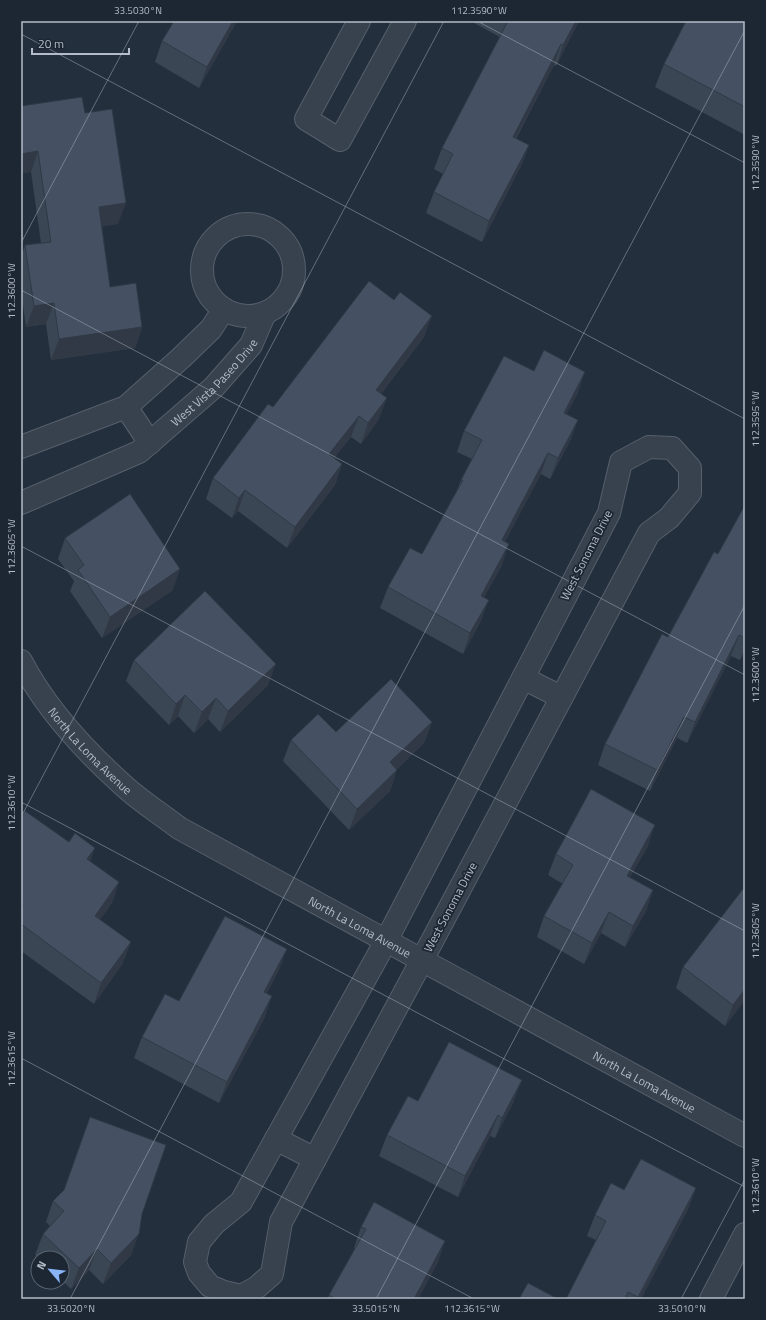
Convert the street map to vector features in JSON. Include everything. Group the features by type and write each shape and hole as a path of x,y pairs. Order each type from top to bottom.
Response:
{"street":[{"path":"359,21 306,119 340,140 405,21"},
{"name":"West Vista Paseo Drive","path":"252,223 267,228 280,236 290,249 294,263 294,279 289,293 279,305 265,313 244,316 224,310 212,299 205,286 202,271 204,255 212,242 223,231 237,225 252,223"},
{"path":"21,447 126,407 211,329 224,310"},
{"name":"West Vista Paseo Drive","path":"21,503 139,452 214,387 251,345 265,313"},
{"path":"126,407 150,443"},
{"name":"West Sonoma Drive","path":"649,447 672,448 690,468 690,493 669,518 649,533 561,697 281,1222 272,1274 256,1288 241,1296 224,1292 210,1286 199,1273 195,1262 199,1242 214,1224 241,1202 386,941 523,678 609,513 621,462 649,447"},
{"name":"North La Loma Avenue","path":"21,661 32,681 78,742 130,791 179,828 745,1136"},
{"path":"523,678 561,697"},
{"path":"276,1139 315,1159"},
{"path":"711,1299 745,1234"}],"building":[{"path":"174,21 233,21 207,67 162,41"},
{"path":"508,21 576,21 563,45 561,44 513,137 529,145 489,221 434,192 453,154 442,148"},
{"path":"686,21 745,21 745,107 664,64"},
{"path":"82,97 85,113 112,109 126,203 99,207 110,287 136,283 142,327 59,339 54,303 34,306 25,245 51,242 38,151 21,154 21,106"},
{"path":"369,281 394,300 400,292 432,316 376,390 387,398 368,423 359,416 329,454 342,464 295,527 245,490 239,498 213,478 268,404 273,407"},
{"path":"544,350 585,372 564,413 578,420 558,458 548,453 502,540 509,544 481,596 489,600 470,633 388,587 410,548 422,554 463,480 461,480 482,440 464,431 504,356 534,371"},
{"path":"130,494 180,569 110,617 78,570 84,565 65,538"},
{"path":"745,505 745,638 739,635 695,722 684,717 657,770 605,744 662,634 668,637 714,552 718,554"},
{"path":"205,591 276,664 228,711 216,698 202,712 185,695 176,704 134,660"},
{"path":"391,679 432,722 390,762 397,770 357,809 291,740 318,714 336,732"},
{"path":"591,789 655,825 627,876 653,890 633,926 609,912 592,943 544,916 573,865 556,854"},
{"path":"25,811 69,842 75,833 95,848 87,859 119,882 95,916 131,942 101,983 21,924 21,907 23,904 21,903 21,817"},
{"path":"743,889 745,891 745,989 733,1005 683,967"},
{"path":"225,916 287,949 264,992 272,996 227,1082 142,1037 165,994 179,1001"},
{"path":"449,1042 522,1080 502,1118 498,1115 465,1176 387,1135 408,1096 418,1101"},
{"path":"90,1117 166,1145 142,1214 139,1234 111,1263 97,1249 79,1268 70,1260 70,1250 60,1250 43,1234 64,1211 53,1201 64,1190"},
{"path":"641,1159 696,1188 638,1297 628,1292 625,1299 566,1299 606,1221 595,1215 611,1183 624,1190"},
{"path":"374,1202 445,1241 414,1299 336,1299 329,1295 366,1229 361,1227"},
{"path":"528,1283 558,1299 519,1299"}]}
